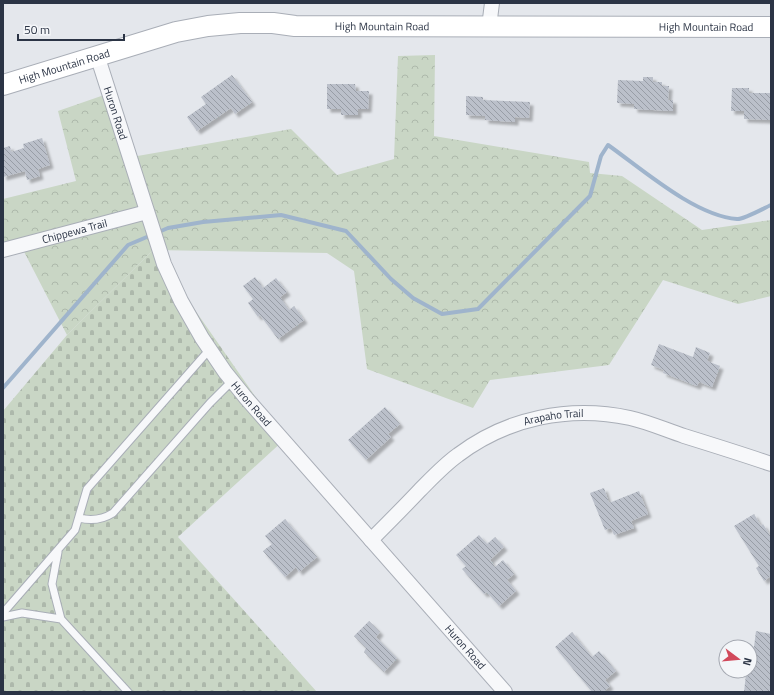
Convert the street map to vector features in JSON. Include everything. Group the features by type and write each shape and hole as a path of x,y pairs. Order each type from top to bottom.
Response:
{"main road":[{"name":"High Mountain Road","path":"3,85 176,32 208,26 240,23 272,23 295,26 771,27"}],"street":[{"path":"489,27 492,3"},
{"name":"Huron Road","path":"97,55 160,251 182,302 210,349 232,381 505,692"},
{"name":"Chippewa Trail","path":"3,250 147,212"},
{"name":"Arapaho Trail","path":"371,540 457,455 506,427 533,418 582,412 625,417 771,464"}],"lane":[{"path":"3,613 75,530 87,488 210,349"},
{"path":"79,518 90,521 106,517 113,513 210,403 232,381"},
{"path":"58,551 52,584 61,619 128,692"},
{"path":"3,617 22,613 61,619"}],"green space":[{"path":"435,55 434,136 589,162 590,173 622,176 702,230 771,220 771,296 738,304 663,280 609,365 490,380 473,408 367,369 354,271 327,253 153,250 67,335 18,240 3,243 3,199 76,181 58,111 107,94 126,158 291,129 337,175 394,159 398,56"},
{"path":"153,250 285,439 178,537 317,692 3,692 3,411 67,335"}],"building":[{"path":"232,75 252,102 235,114 231,108 197,131 187,117 206,104 201,97"},
{"path":"643,77 653,77 653,82 662,82 662,86 669,86 668,100 673,100 673,111 634,109 634,104 617,103 618,80 643,81"},
{"path":"327,84 355,84 356,91 369,91 368,109 358,109 358,115 341,115 341,109 327,109"},
{"path":"732,88 749,88 749,93 771,93 771,120 744,119 744,111 731,111"},
{"path":"466,96 483,97 483,100 530,102 529,118 515,117 515,122 485,120 485,116 466,115"},
{"path":"42,138 50,165 38,169 40,176 27,180 25,171 3,177 3,148 10,146 11,152 24,148 23,144"},
{"path":"255,277 263,288 276,278 287,292 280,297 289,310 294,306 304,320 278,339 260,315 258,317 248,303 253,299 243,286"},
{"path":"659,344 693,357 696,347 710,353 707,361 720,366 712,387 699,382 697,386 663,373 664,370 651,365"},
{"path":"385,407 400,424 388,434 391,437 366,460 348,440"},
{"path":"604,488 609,503 639,491 648,514 631,521 634,528 614,535 611,528 605,530 590,493"},
{"path":"754,514 761,526 763,524 771,537 771,576 764,581 756,568 759,566 734,526"},
{"path":"285,519 317,557 299,572 296,567 285,577 263,551 272,544 265,536"},
{"path":"479,535 487,544 495,537 504,547 490,560 495,567 503,560 514,574 507,580 516,591 499,606 487,592 484,594 462,569 466,566 456,555"},
{"path":"369,621 380,632 376,637 397,658 384,672 364,652 366,648 354,636"},
{"path":"756,631 771,634 771,692 744,692 745,679 758,679 758,639 755,639"},
{"path":"572,632 592,657 599,651 616,671 605,680 610,686 603,692 592,692 555,647"}],"waterway":[{"path":"3,388 128,245 168,228 203,222 281,215 346,231 391,279 413,298 442,314 478,309 590,196 601,156 608,145 670,190 704,210 721,216 740,219 771,205"}]}
